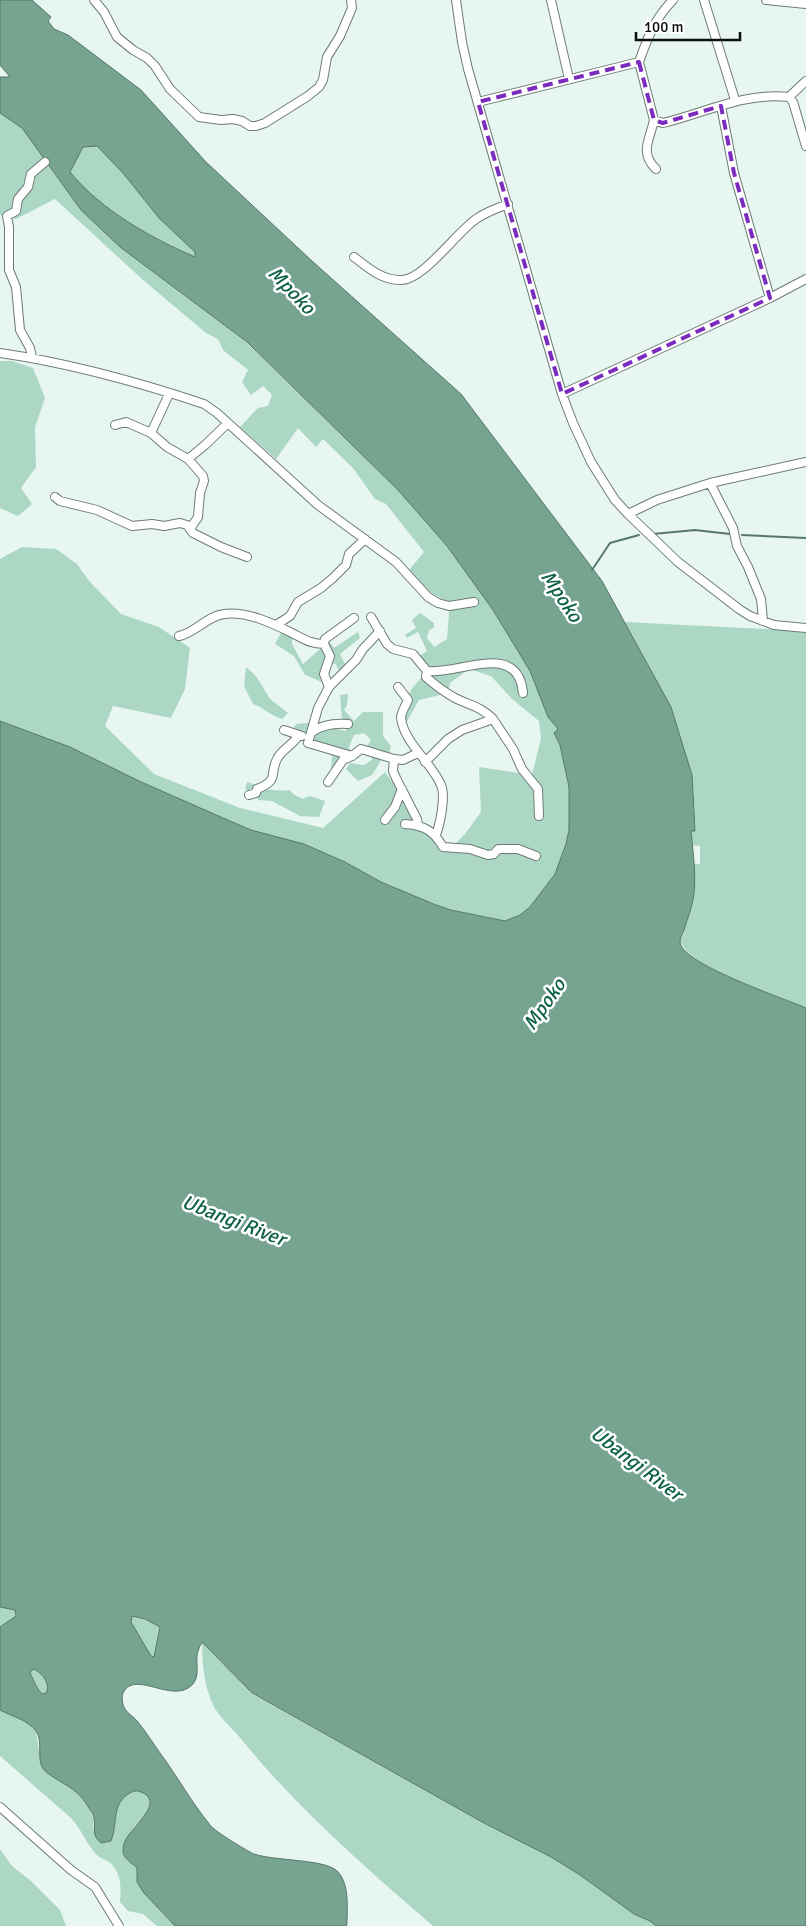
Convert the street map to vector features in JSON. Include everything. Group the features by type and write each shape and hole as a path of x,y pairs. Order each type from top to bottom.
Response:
{"street":[{"path":"94,0 104,12 117,37 147,58 170,89 200,117 221,120 233,119 242,121 250,126 256,126 266,123 319,87 323,80 327,57 340,36 352,8 351,0"},
{"path":"456,0 462,42 478,102 562,394 591,462 615,500 678,562 739,609 762,621 787,627 806,628"},
{"path":"551,0 569,79"},
{"path":"656,169 650,163 647,152 647,143 654,120 639,62 648,34 672,0"},
{"path":"704,0 735,100"},
{"path":"766,0 806,4"},
{"path":"478,102 639,62"},
{"path":"654,120 663,123 735,100 774,96 789,97 806,82"},
{"path":"789,97 793,102 806,146"},
{"path":"721,106 734,173 770,298"},
{"path":"32,357 30,348 20,330 16,287 9,270 9,226 7,216 16,211 18,199 28,187 31,174 45,162"},
{"path":"354,257 372,272 392,279 404,280 426,268 440,252 475,220 490,211 508,204"},
{"path":"562,394 770,298 806,279"},
{"path":"0,353 32,357 92,370 204,404 217,413 318,506 396,562 428,597 438,603 449,606 474,602"},
{"path":"151,433 169,394"},
{"path":"115,425 126,422 151,433 167,447 188,459 203,476 204,481 200,493 198,517 190,529"},
{"path":"188,459 228,423"},
{"path":"628,514 657,500 710,483 806,462"},
{"path":"710,483 733,528 736,546 748,567 761,599 762,621"},
{"path":"55,498 60,501 97,510 132,526 152,524 164,526 180,523 187,525 193,533 247,557"},
{"path":"276,625 290,616 298,602 333,578 346,565 349,554 365,539"},
{"path":"179,636 224,614 243,615 276,625 313,644 324,644"},
{"path":"371,617 387,644 393,649 414,654 426,671 426,677 436,687 454,697 477,706 492,719 513,749 522,769 538,789 539,816"},
{"path":"329,687 324,674 330,656 324,644 325,639 354,618"},
{"path":"352,756 308,743 318,708 329,687 356,660 363,649 380,631"},
{"path":"426,671 474,666 483,663 502,665 513,668 520,675 523,693"},
{"path":"398,688 408,700 401,716 403,724 418,753 442,785 441,812 436,835"},
{"path":"425,762 448,739 467,728 492,719"},
{"path":"284,730 298,736 310,735 319,727 335,723 348,724"},
{"path":"249,794 256,793 258,789 267,785 273,778 276,760 287,747 294,743 298,736"},
{"path":"328,782 343,760 352,756 361,748 394,759 403,760 418,753"},
{"path":"394,759 393,770 417,819 418,825"},
{"path":"385,820 395,807 402,789"},
{"path":"405,824 418,825 436,835 443,847 470,849 488,855 494,854 498,849 518,849 536,856"},
{"path":"0,1807 71,1870 95,1887 120,1926"}],"highlighted area":[{"path":"639,62 654,120 663,123 721,106 734,173 770,298 562,394 478,102"}],"shaded area":[{"path":"0,113 22,128 81,210 120,247 246,342 398,490 447,546 493,610 530,671 548,717 558,730 554,733 560,745 569,787 569,830 555,874 530,907 520,915 505,921 436,905 381,882 345,862 304,844 251,830 139,781 70,747 0,721 0,559 22,547 56,549 77,564 90,582 121,614 159,627 190,648 185,689 171,718 113,706 105,726 154,774 240,808 323,828 385,772 442,850 452,847 465,834 481,812 479,767 532,775 541,738 539,721 512,699 491,676 469,669 450,683 448,693 419,700 406,723 406,701 415,685 425,674 418,657 427,651 418,632 407,638 405,635 416,628 412,620 420,613 434,623 434,628 429,630 427,638 434,647 447,639 449,612 452,602 433,594 409,570 424,552 386,504 375,499 353,468 323,439 316,447 298,428 276,459 240,427 258,408 268,406 272,395 263,386 251,395 242,382 248,370 223,350 218,339 206,333 143,280 55,199 16,219 0,215"},
{"path":"97,145 123,173 159,218 195,252 196,258 144,232 111,211 69,172 83,147"},
{"path":"0,361 12,361 33,368 45,398 35,427 36,467 21,488 32,504 18,516 0,508"},
{"path":"625,622 806,631 806,1008 716,970 686,950 680,940 689,912 694,864 700,864 700,846 692,845 690,831 694,831 671,707"},
{"path":"282,631 292,636 292,644 303,664 329,641 334,648 358,632 360,638 340,654 347,668 340,672 335,663 322,670 322,682 305,675 294,656 275,644"},
{"path":"246,667 256,676 270,699 288,713 282,719 253,704 244,686"},
{"path":"348,694 347,705 344,710 354,721 363,712 383,712 383,736 391,746 387,761 382,759 372,775 358,781 346,769 350,763 364,765 372,760 372,754 365,749 371,740 364,733 354,735 349,747 351,754 333,772 331,770 332,757 328,748 309,742 310,737 292,731 296,724 320,722 328,723 332,728 345,731 350,725 342,721 340,695"},
{"path":"247,782 256,785 259,791 290,790 293,794 303,799 310,796 325,801 319,817 300,816 272,801 258,800 257,795 245,789"},
{"path":"0,1607 15,1610 16,1617 0,1627"},
{"path":"132,1616 139,1617 160,1627 154,1657 151,1656 131,1622"},
{"path":"202,1642 252,1694 484,1823 551,1857 580,1875 634,1914 650,1921 656,1926 433,1926 309,1814 219,1714 213,1705 206,1682"},
{"path":"33,1669 45,1679 46,1693 42,1694 40,1692 29,1673"},
{"path":"0,1710 28,1723 36,1731 41,1764 44,1771 71,1786 85,1802 94,1818 93,1829 114,1833 116,1812 121,1800 137,1791 142,1791 146,1794 149,1798 148,1810 129,1834 123,1853 126,1859 137,1868 137,1882 160,1911 175,1926 157,1926 143,1914 128,1911 120,1902 120,1880 113,1866 96,1854 71,1818 0,1756"},
{"path":"0,1849 12,1866 32,1882 60,1910 66,1926 0,1926"}],"water":[{"path":"0,0 32,0 51,17 48,21 54,29 68,35 141,90 206,162 312,261 461,394 602,581 671,707 692,775 695,831 691,831 694,892 680,940 684,950 696,959 735,979 806,1008 806,1926 656,1926 650,1921 634,1914 580,1875 551,1857 484,1823 252,1693 202,1642 197,1654 196,1678 192,1685 184,1690 175,1691 137,1684 130,1686 122,1695 125,1709 141,1726 197,1808 218,1832 254,1854 320,1864 336,1870 344,1881 346,1888 347,1924 346,1926 175,1926 144,1893 137,1882 137,1868 123,1853 126,1839 146,1814 150,1801 148,1796 134,1791 124,1797 117,1808 111,1841 101,1843 95,1834 93,1815 83,1799 73,1789 45,1771 42,1767 38,1736 33,1727 0,1710 0,1627 16,1616 15,1610 0,1607 0,721 70,747 139,781 251,830 304,844 345,862 381,882 436,905 505,921 520,915 530,907 555,874 569,830 569,787 560,745 554,733 558,729 548,717 530,671 493,610 447,546 398,490 247,342 120,247 81,210 22,128 0,113 0,77 10,77 0,65","holes":["97,146 123,173 159,218 195,252 195,257 161,241 128,222 96,199 82,186 70,172 83,147","132,1616 145,1619 160,1627 154,1657 151,1656 131,1622","33,1669 42,1676 47,1686 46,1693 42,1694 40,1692 30,1673"]}],"waterway":[{"path":"653,534 695,530 730,534"},
{"path":"592,570 610,543 639,535"},
{"path":"742,535 806,538"}],"water label":[{"name":"Mpoko","path":"292,290"},
{"name":"Mpoko","path":"562,596"},
{"name":"Mpoko","path":"544,1004"},
{"name":"Ubangi River","path":"234,1220"},
{"name":"Ubangi River","path":"637,1463"}]}
